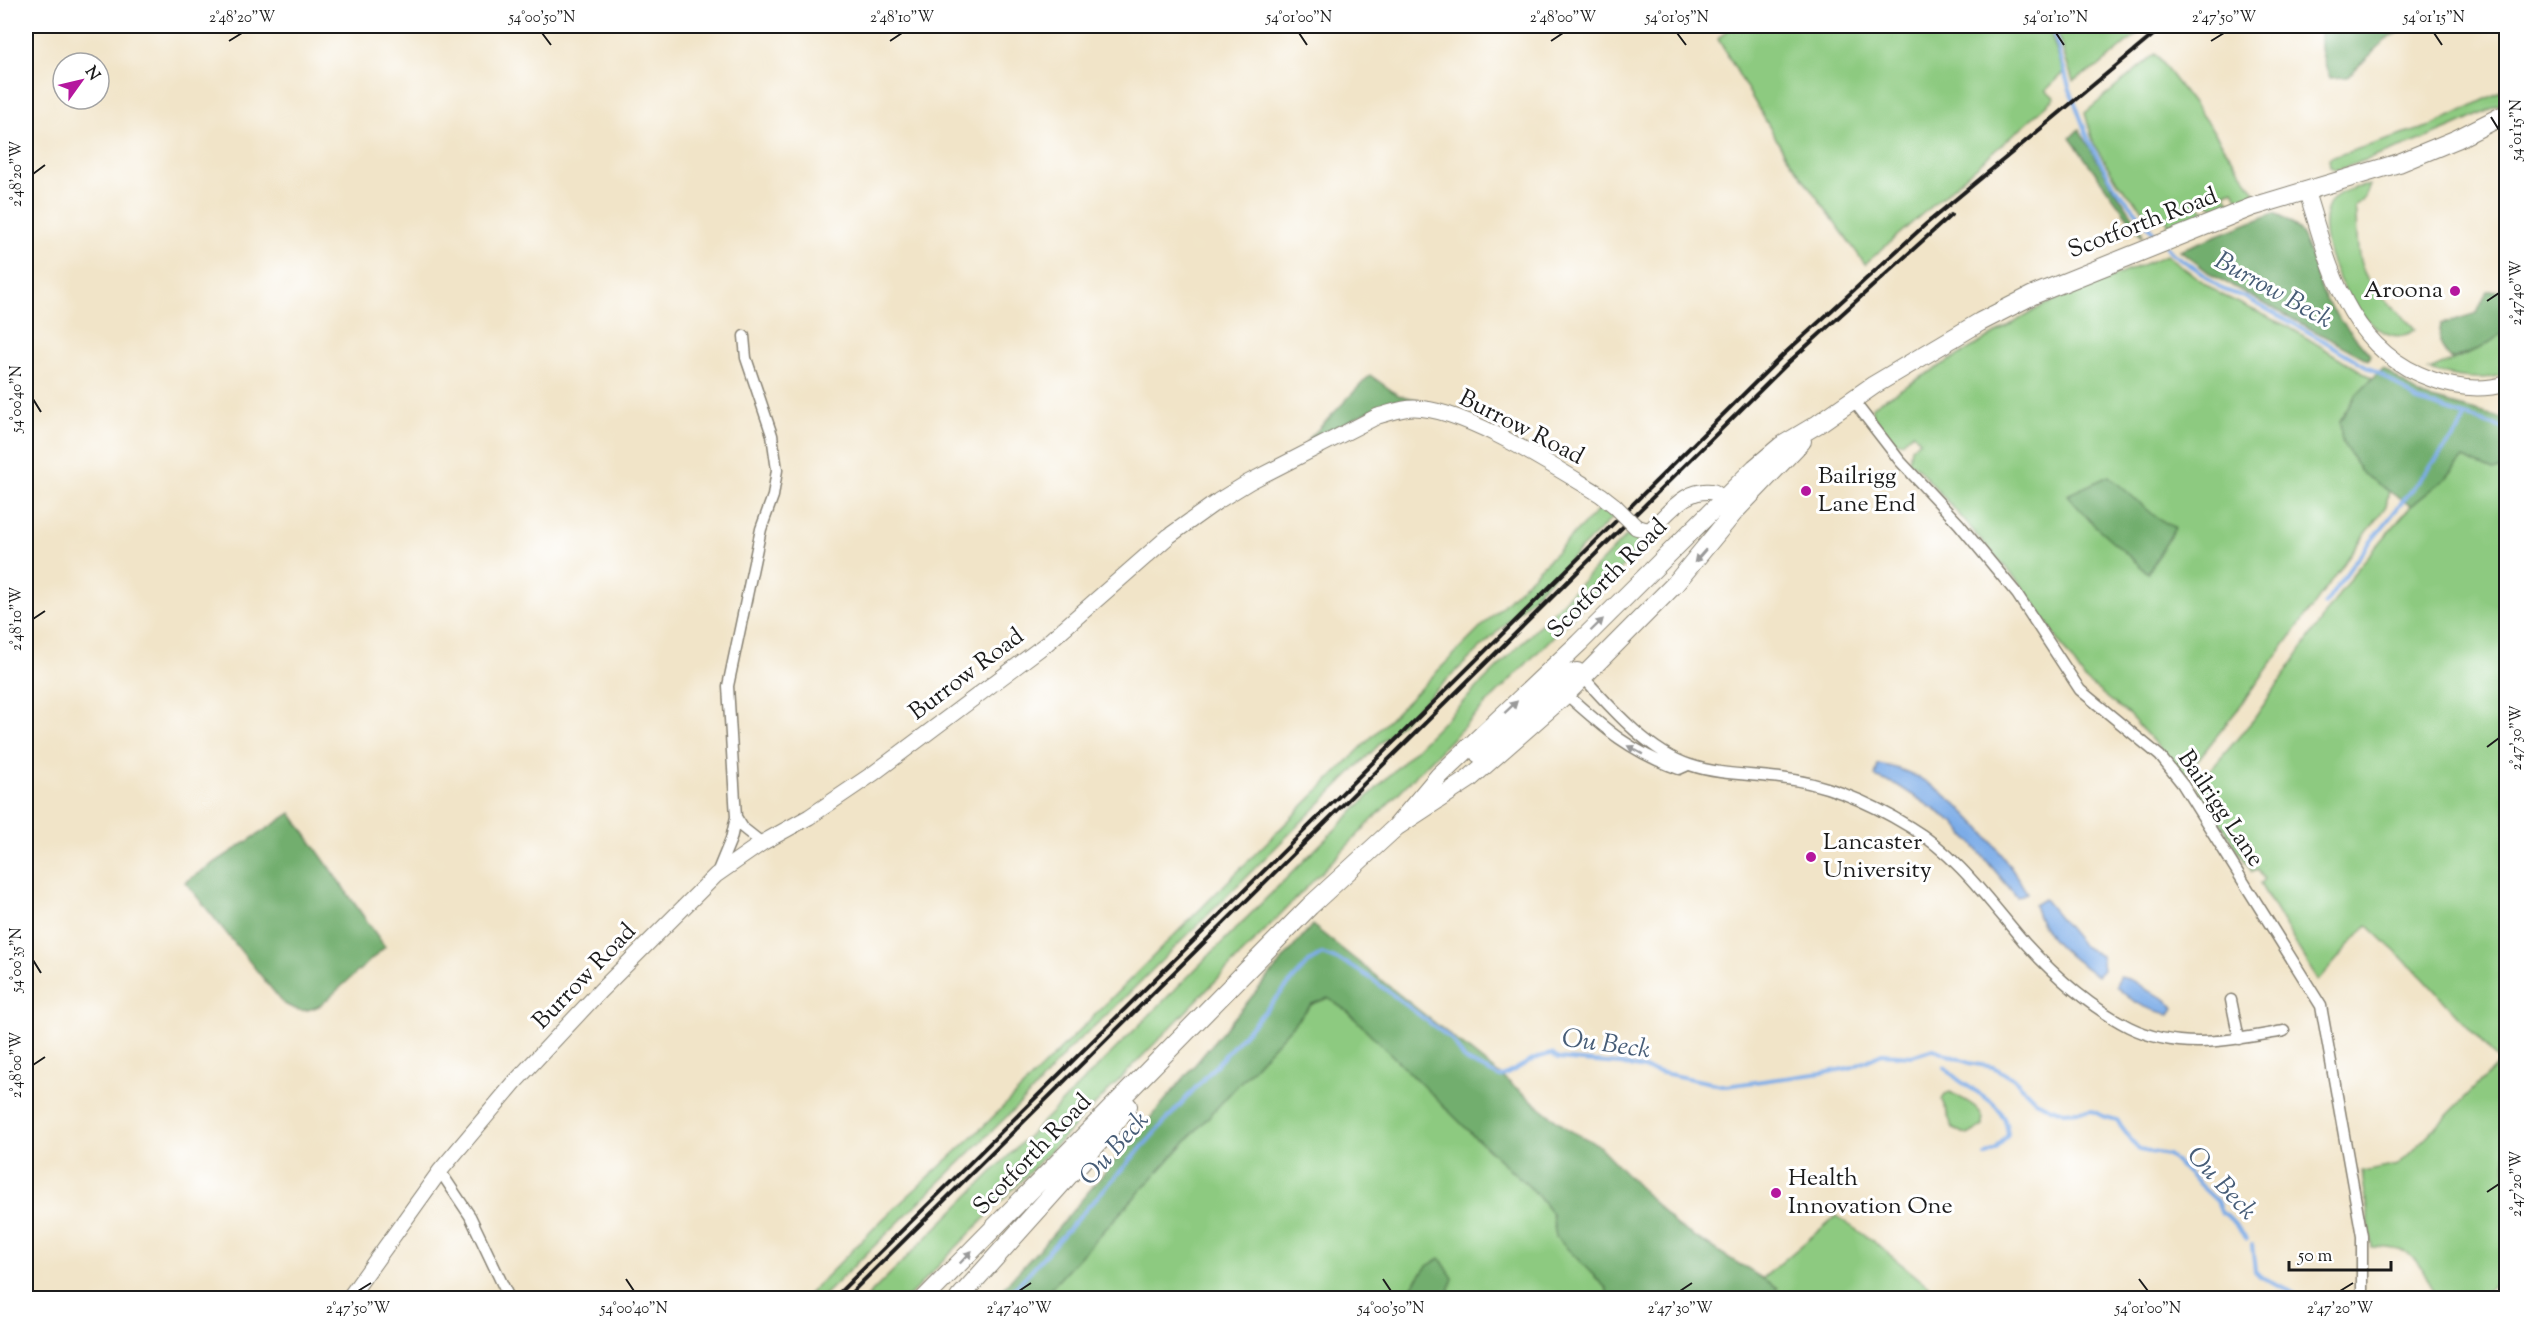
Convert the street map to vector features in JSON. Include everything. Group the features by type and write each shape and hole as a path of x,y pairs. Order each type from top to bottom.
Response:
{"main road":[{"name":"Scotforth Road","path":"1396,827 1469,779 1560,680 1730,504 1781,446 1818,424 1852,399 1938,346 2010,306 2057,284 2214,222 2306,190 2399,163 2457,139 2506,114"},
{"name":"Scotforth Road","path":"926,1299 1291,924 1396,827 1438,776 1560,680 1583,676 1675,584 1730,504"},
{"name":"Scotforth Road","path":"959,1299 1107,1133 1174,1045"},
{"path":"975,1299 1074,1186 1107,1133"}],"street":[{"path":"2306,190 2325,254 2343,296 2362,330 2382,352 2410,371 2452,387 2494,388 2506,384"},
{"path":"716,875 731,839 735,818 728,686 761,529 773,496 777,470 772,435 746,358 744,336"},
{"name":"Bailrigg Lane","path":"1852,399 1900,461 1959,524 2003,577 2080,690 2152,749 2183,785 2321,1006 2362,1236 2362,1299"},
{"name":"Burrow Road","path":"349,1299 440,1171 515,1082 600,991 716,875 762,843 808,818 874,773 1046,644 1168,536 1249,482 1378,416 1415,408 1441,412 1505,439 1601,495 1636,527 1652,529 1680,501 1695,493 1714,492 1730,504"},
{"path":"1583,676 1627,724 1655,745 1688,765 1828,787 1890,815 1917,831 1953,861 2051,969 2116,1019 2145,1033 2179,1041 2201,1043 2284,1031"},
{"path":"1560,680 1607,731 1637,752 1679,769 1688,765"},
{"path":"735,818 743,828 762,843"},
{"path":"2231,1000 2239,1039"},
{"path":"440,1171 470,1216 509,1299"}],"green space":[{"path":"1731,26 2048,26 2064,73 2046,90 2055,98 1865,264 1784,152 1718,39"},
{"path":"2055,26 2147,26 2098,67 2073,81"},
{"path":"2323,26 2410,26 2386,40 2347,77 2330,78 2323,59 2320,39"},
{"path":"2155,54 2210,126 2257,195 2240,201 2234,190 2225,193 2231,204 2217,208 2203,201 2195,204 2209,213 2168,229 2167,219 2151,217 2118,183 2094,145 2085,113"},
{"path":"2506,89 2506,101 2464,122 2337,170 2330,167 2329,158 2431,126"},
{"path":"2079,129 2113,187 2141,228 2143,238 2070,138"},
{"path":"2370,185 2365,198 2355,207 2359,257 2370,283 2415,329 2398,336 2379,329 2361,313 2345,290 2333,264 2326,238 2326,214 2335,197 2347,190"},
{"path":"2274,213 2287,219 2303,237 2324,296 2370,355 2368,360 2212,275 2180,250"},
{"path":"2166,255 2220,294 2289,327 2372,378 2355,396 2340,421 2342,442 2363,474 2389,490 2386,506 2238,709 2185,776 2129,715 2085,680 2022,586 1917,467 1909,461 1911,448 1920,441 1913,433 1902,442 1890,441 1872,414 1872,407 1881,401 2042,306"},
{"path":"2506,290 2506,331 2481,348 2451,359 2440,343 2441,324 2477,313 2487,291"},
{"path":"2506,331 2506,374 2487,378 2468,378 2429,370 2481,348"},
{"path":"2383,368 2421,396 2506,419 2506,467 2493,471 2463,458 2447,477 2411,506 2363,474 2342,442 2340,421 2355,396"},
{"path":"1370,375 1398,395 1419,400 1375,408 1306,442"},
{"path":"2463,458 2493,471 2506,467 2506,1277 2473,1298 2437,1298 2415,1259 2400,1250 2372,1247 2362,1172 2398,1165 2500,1062 2423,978 2367,925 2318,981 2260,884 2264,879 2258,870 2252,872 2197,786 2254,719 2353,574 2411,506 2447,477"},
{"path":"2109,476 2156,517 2175,528 2148,573 2092,523 2067,495"},
{"path":"1604,504 1614,516 1482,647 1404,720 1110,1012 1070,1048 1033,1091 821,1298 805,1298 884,1218 984,1126"},
{"path":"1626,536 1642,540 1645,544 1419,772 907,1298 866,1298 1545,620"},
{"path":"291,813 385,947 321,1005 306,1010 297,1010 283,1003 185,882"},
{"path":"1312,925 1569,1130 1597,1144 1677,1226 1778,1288 1769,1298 1747,1296 1744,1298 1606,1298 1607,1289 1556,1237 1552,1214 1535,1192 1475,1137 1347,1011 1328,998 1312,1004 1042,1298 994,1298 1053,1234"},
{"path":"1328,998 1347,1011 1475,1137 1535,1192 1552,1214 1556,1237 1607,1289 1606,1298 1447,1298 1449,1294 1427,1266 1403,1298 1282,1298 1279,1296 1276,1298 1042,1298 1312,1004"},
{"path":"1950,1092 1977,1109 1983,1119 1983,1126 1968,1135 1953,1129 1942,1100 1945,1094"},
{"path":"1836,1216 1873,1241 1943,1298 1769,1298 1777,1288 1762,1279"},
{"path":"1440,1258 1453,1278 1447,1298 1403,1298 1427,1266"}],"water":[{"path":"1878,764 1902,770 1924,781 1965,812 2000,852 2027,893 2017,897 1954,822 1897,785 1875,777"},
{"path":"2044,899 2082,945 2101,956 2103,970 2097,976 2059,946 2044,927 2034,905"},
{"path":"2119,977 2136,982 2164,998 2174,1008 2170,1014 2147,1008 2134,1001 2116,986"}],"waterway":[{"name":"Burrow Beck","path":"2052,26 2069,87 2091,146 2114,185 2159,239"},
{"name":"Burrow Beck","path":"2166,246 2173,254 2222,289 2244,297 2305,330 2393,382 2418,401 2506,429"},
{"path":"2325,604 2353,564 2458,432 2466,416"},
{"name":"Ou Beck","path":"1006,1298 1309,962 1322,954 1346,963 1369,977 1451,1039 1465,1060 1500,1077 1532,1060 1552,1054 1558,1059 1620,1064 1726,1086 1829,1072 1853,1067 1882,1054 1912,1056 1934,1049 1969,1063 1993,1067 2013,1078 2036,1101 2051,1108 2064,1112 2091,1110 2117,1120 2139,1150 2168,1155 2217,1201 2222,1213 2227,1215 2247,1239"},
{"path":"1945,1067 1963,1083 1992,1102 2005,1121 2008,1134 1996,1150 1985,1156"},
{"name":"Ou Beck","path":"2252,1245 2255,1271 2261,1277 2290,1290 2299,1298"}],"railway":[{"path":"834,1298 1783,355 1926,224 2164,26"},
{"path":"846,1298 1789,362 1951,215"}],"place":[{"name":"Aroona","path":"2455,291"},
{"name":"Bailrigg Lane End","path":"1806,491"},
{"name":"Lancaster University","path":"1811,857"},
{"name":"Health Innovation One","path":"1776,1193"}]}
